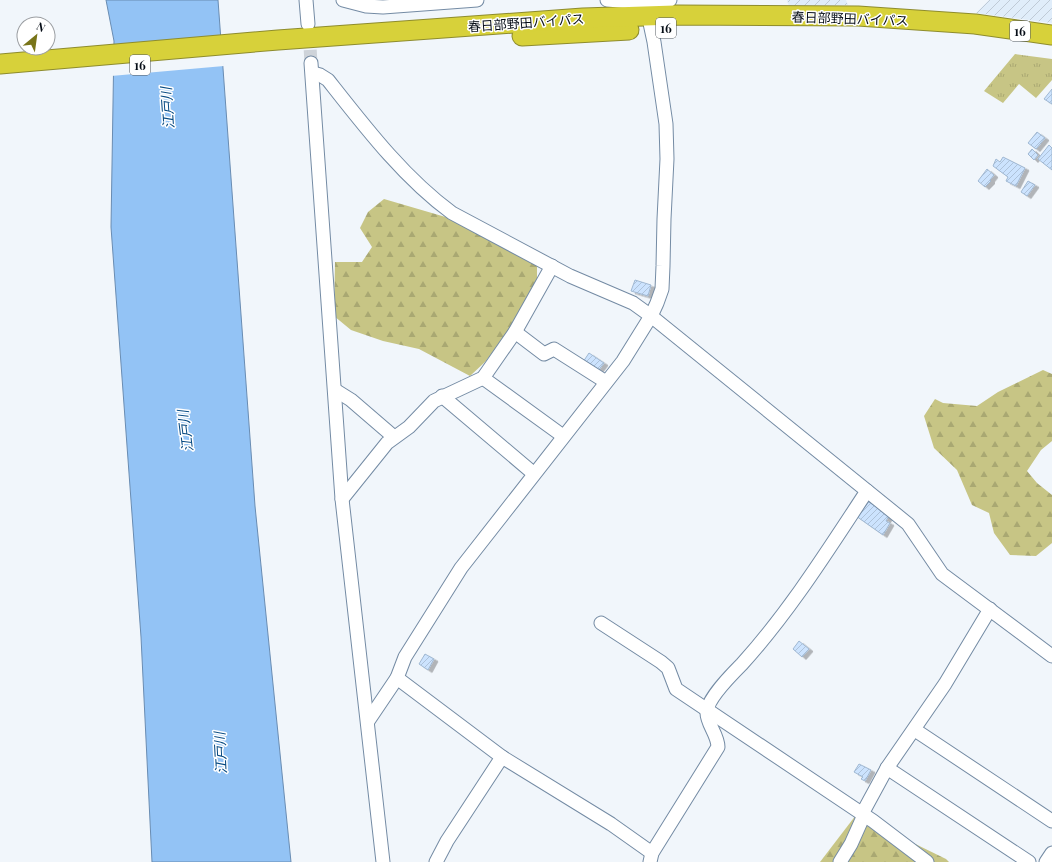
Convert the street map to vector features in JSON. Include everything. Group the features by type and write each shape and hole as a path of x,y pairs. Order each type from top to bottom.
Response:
{"highway":[{"name":"春日部野田バイパス","path":"647,12 975,37 1052,47"},
{"name":"春日部野田バイパス","path":"0,77 279,46 647,12 858,16 975,24 1052,36"},
{"name":"春日部野田バイパス","path":"0,64 279,46"}],"street":[{"path":"306,0 308,24"},
{"path":"343,0 366,6 383,7 477,0"},
{"path":"607,0 647,12 670,0"},
{"path":"368,721 397,678 405,657 461,568 533,473 623,361 651,316 662,289 667,159 666,124 647,12"},
{"path":"383,862 342,499 312,68 328,80 380,142 439,203 452,213 552,266 633,303 651,316 908,524 942,574 1052,656"},
{"path":"342,499 394,437 409,427 434,401 483,378 515,332 552,266"},
{"path":"515,332 544,354 554,349 606,382"},
{"path":"483,378 563,436"},
{"path":"335,390 351,400 394,437"},
{"path":"442,396 533,473"},
{"path":"397,678 502,757 611,824 651,858 718,747 707,713 717,693 760,644 790,606 867,491"},
{"path":"840,862 851,844 863,815 887,768 915,730 945,684 990,609"},
{"path":"601,622 668,668 676,689 708,709 863,815 927,862"},
{"path":"915,730 1052,821"},
{"path":"436,862 502,757"},
{"path":"887,768 1029,862"},
{"path":"1046,862 1052,853"}],"shaded area":[{"path":"787,0 846,0 848,5 789,6"},
{"path":"989,0 1052,0 1052,23 976,13"}],"green space":[{"path":"1015,54 1052,59 1052,80 1036,98 1019,84 1003,103 984,91"},
{"path":"384,199 466,223 537,264 537,294 485,362 470,376 419,349 383,341 351,330 334,316 335,262 362,262 372,247 360,228 368,212"},
{"path":"1043,370 1052,374 1052,441 1041,450 1027,471 1037,483 1052,495 1052,543 1036,556 1010,555 994,533 989,513 972,505 957,470 934,448 924,416 935,399 943,403 977,406 998,392"},
{"path":"856,815 946,859 949,862 820,862"}],"water":[{"name":"江戸川","path":"106,0 218,0 255,506 291,862 152,862 141,637 111,227 114,41"}],"pier":[{"path":"222,36 224,66 111,76 112,46"}],"building":[{"path":"1052,89 1052,104 1044,99"},
{"path":"1037,132 1045,138 1036,149 1028,143"},
{"path":"1049,145 1052,148 1052,170 1038,159"},
{"path":"1032,149 1038,155 1034,160 1028,154"},
{"path":"1003,157 1025,168 1016,186 1006,181 1008,177 993,166 996,159 1000,162"},
{"path":"987,169 994,175 985,187 978,181"},
{"path":"1028,181 1035,185 1027,196 1021,192"},
{"path":"635,280 651,285 648,296 631,291"},
{"path":"589,353 604,363 598,371 583,362"},
{"path":"863,499 890,514 886,521 890,523 883,535 856,516"},
{"path":"799,641 809,649 802,657 793,649"},
{"path":"425,654 434,659 428,670 419,664"},
{"path":"859,764 871,770 865,781 861,779 863,777 854,772"}],"tunnel":[{"path":"309,31 311,63"}]}
